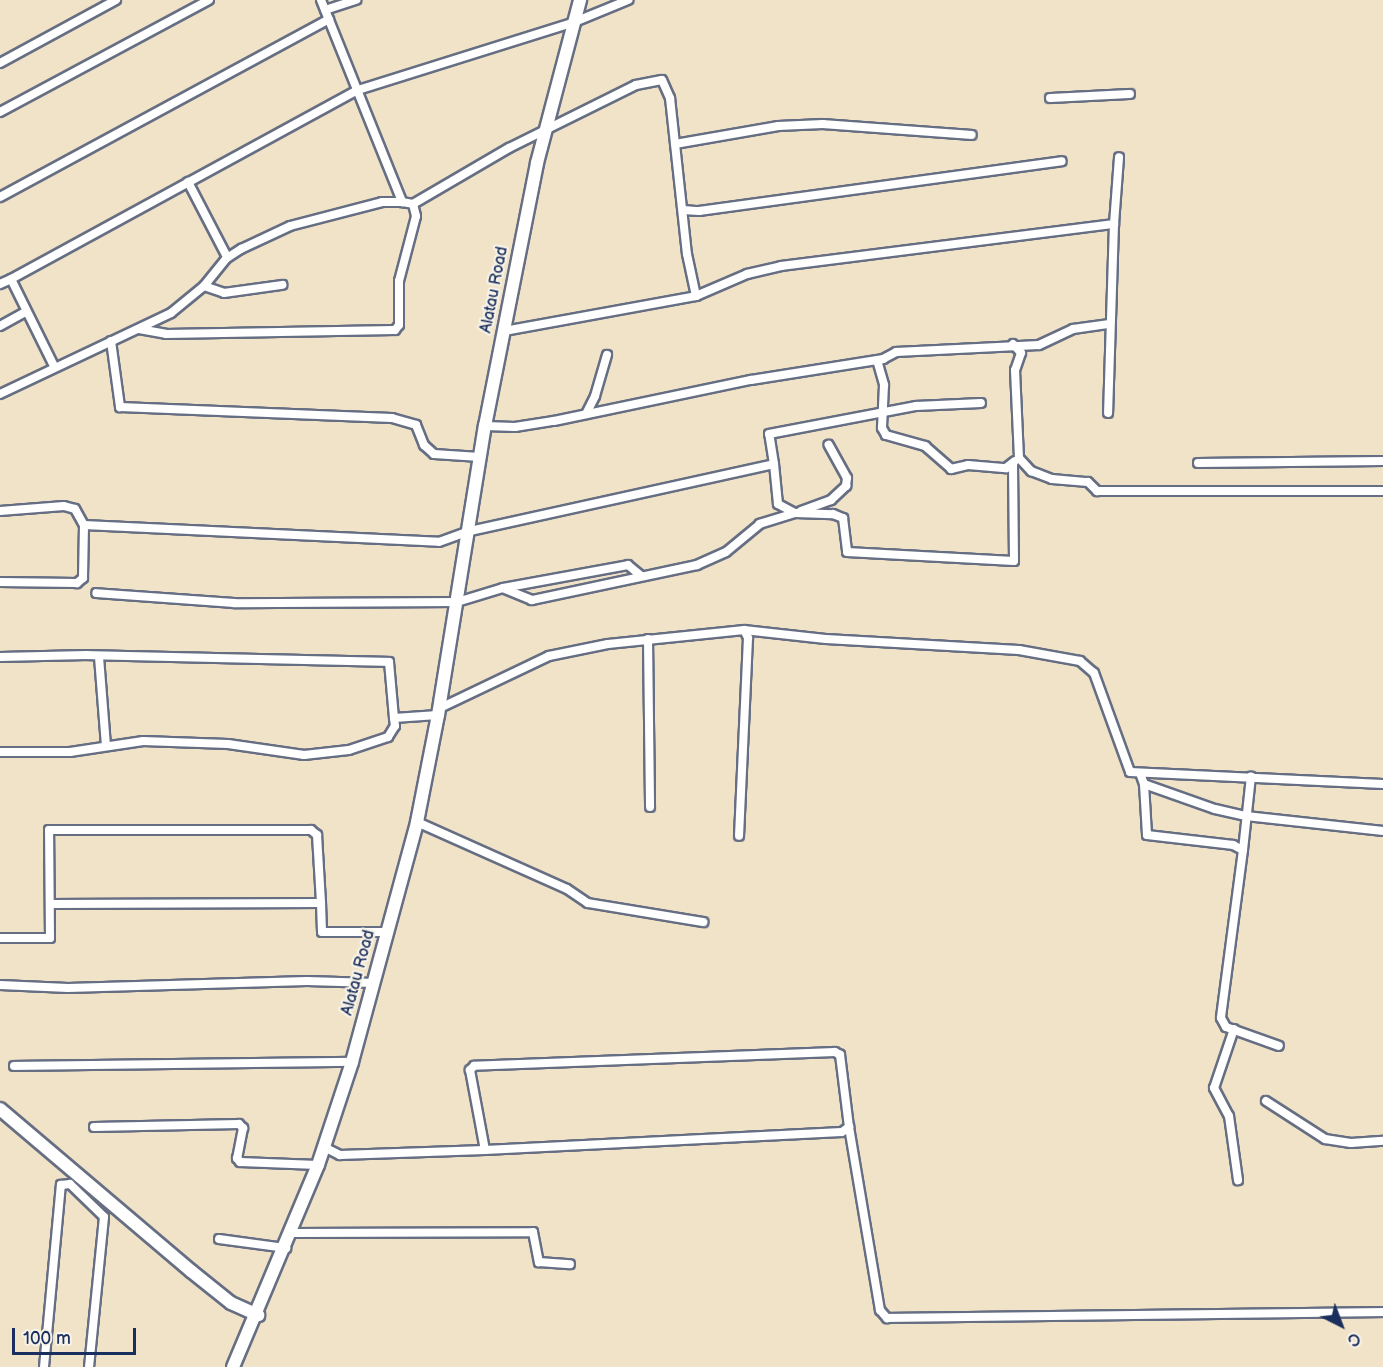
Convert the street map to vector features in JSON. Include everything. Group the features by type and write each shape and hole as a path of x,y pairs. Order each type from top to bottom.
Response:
{"main road":[{"name":"Alatau Road","path":"286,1248 318,1165 352,1062 417,822 440,707 485,426 546,129 572,22 580,0"},
{"path":"0,1109 231,1303 258,1315"},
{"path":"233,1367 286,1248"}],"street":[{"path":"0,63 116,0"},
{"path":"0,112 209,0"},
{"path":"321,0 402,202"},
{"path":"325,9 356,0"},
{"path":"0,284 358,90 572,22 628,0"},
{"path":"0,197 329,19"},
{"path":"0,394 54,366 171,312 204,286 227,257 290,226 382,202 413,204 546,129 636,85 662,80 670,98 693,292 696,296"},
{"path":"1050,98 1130,94"},
{"path":"675,144 778,126 823,124 972,135"},
{"path":"1108,413 1108,324 1119,157"},
{"path":"683,210 699,211 1062,161"},
{"path":"188,182 227,257"},
{"path":"138,329 166,334 395,330 399,325 399,281 416,216 413,204"},
{"path":"504,331 696,296 747,274 781,266 1114,224"},
{"path":"11,279 25,312 54,366"},
{"path":"204,286 225,293 282,285"},
{"path":"0,326 25,312"},
{"path":"485,426 514,427 752,380 877,360 896,352 977,350 1013,344 1039,345 1073,329 1108,324"},
{"path":"111,341 120,408 392,418 416,425 424,444 434,454 480,457"},
{"path":"981,403 883,411 769,434 778,504 795,513 833,513 843,518 847,552 1014,561 1015,370 1021,353 1013,344"},
{"path":"586,414 595,396 607,355"},
{"path":"877,360 884,385 882,428 886,435 925,446 951,470 968,465 1006,468 1016,461"},
{"path":"503,588 532,600 697,565 726,552 760,524 831,500 846,486 847,478 829,445"},
{"path":"1016,461 1031,471 1052,479 1089,482 1097,491 1383,491"},
{"path":"1198,463 1383,461"},
{"path":"84,525 439,542 470,531 774,464"},
{"path":"0,511 64,506 75,509 84,525 83,578 77,583 0,582"},
{"path":"96,593 234,603 457,602 503,588 628,565 641,576"},
{"path":"394,718 440,707 549,656 648,639 744,630 826,639 1019,650 1080,661 1094,673 1130,772 1383,784"},
{"path":"739,836 748,638 744,630"},
{"path":"648,639 650,807"},
{"path":"0,657 389,662 395,726 388,737 349,750 304,755 228,744 143,741 70,752 0,752"},
{"path":"99,657 106,745"},
{"path":"1140,773 1144,784 1147,835 1233,845 1243,850"},
{"path":"1251,776 1221,1018 1226,1027 1279,1046"},
{"path":"1144,784 1246,816 1303,819 1383,831"},
{"path":"417,822 567,889 588,903 703,922"},
{"path":"0,938 50,938 49,830 311,830 318,835 322,932 387,932"},
{"path":"50,904 321,903"},
{"path":"0,985 68,988 307,981 374,983"},
{"path":"1234,1029 1214,1088 1229,1116 1238,1180"},
{"path":"485,1150 470,1070 478,1065 835,1052 841,1061 849,1127 880,1310 887,1318 1383,1311"},
{"path":"14,1066 352,1062"},
{"path":"1266,1101 1324,1139 1351,1143 1383,1141"},
{"path":"94,1127 239,1124 243,1128 237,1158 240,1162 318,1165"},
{"path":"324,1147 340,1155 485,1150 842,1132 849,1127"},
{"path":"44,1367 61,1185 70,1184 104,1217 89,1367"},
{"path":"292,1233 533,1232 539,1262 570,1264"},
{"path":"219,1239 286,1248"}]}
